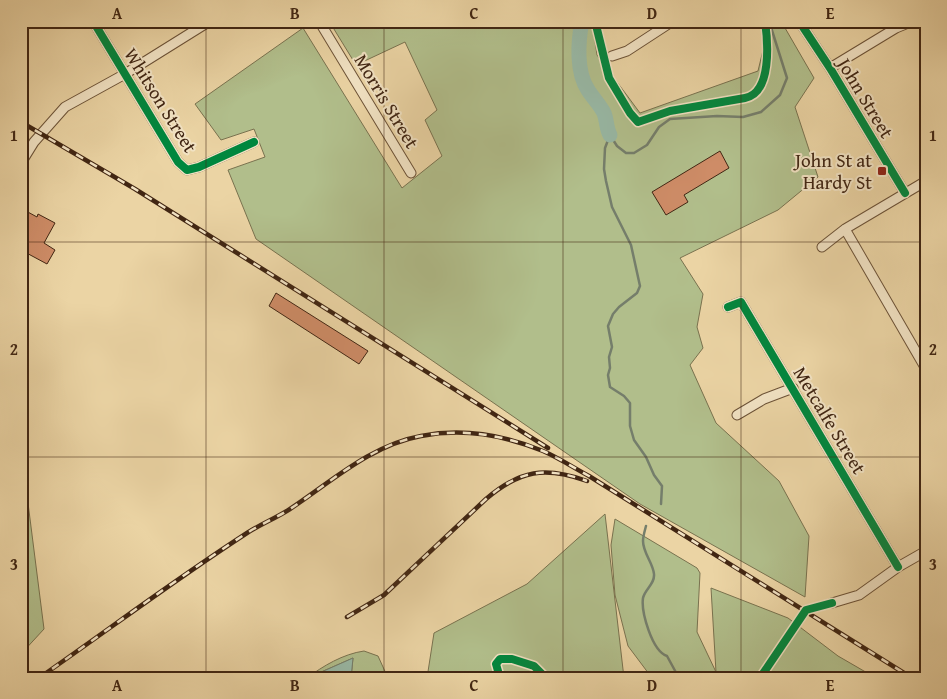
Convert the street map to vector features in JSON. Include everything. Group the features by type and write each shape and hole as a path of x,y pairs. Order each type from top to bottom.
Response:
{"street":[{"name":"Whitson Street","path":"93,21 178,162 187,170 199,167 254,142"},
{"path":"21,163 34,142 65,107 125,74 210,21"},
{"name":"Morris Street","path":"319,21 411,173"},
{"path":"612,56 627,51 672,21"},
{"name":"John Street","path":"799,21 830,68 905,193"},
{"path":"830,68 896,28 912,21"},
{"path":"822,247 845,229 926,181"},
{"path":"845,229 926,369"},
{"name":"Metcalfe Street","path":"728,307 741,302 898,567"},
{"path":"737,414 793,388"},
{"path":"832,603 859,595 926,550"}],"green space":[{"path":"329,21 592,21 597,55 640,113 758,71 770,21 781,21 814,78 795,107 818,177 778,210 680,258 703,294 697,327 703,348 690,365 716,423 779,481 809,536 805,597 640,504 256,239 228,170 265,157 254,129 221,140 195,104 303,28 402,188 442,156 425,120 437,110 405,42 356,65"},
{"path":"28,503 44,629 21,654 21,505"},
{"path":"605,514 624,678 427,678 434,633 527,584"},
{"path":"615,519 697,568 700,573 697,632 716,672 711,588 788,618 838,656 876,678 652,678 628,646 615,595 611,545"},
{"path":"364,651 378,656 388,678 351,678 353,658 319,673 314,678 307,678 334,661"}],"shaded area":[{"path":"353,658 351,678 314,678 319,673"}],"building":[{"path":"720,151 729,168 684,195 688,202 666,215 652,192"},
{"path":"26,211 37,217 38,214 55,223 44,243 55,250 47,264 21,250 21,220"},
{"path":"276,293 368,351 359,364 269,306"}],"waterway":[{"path":"582,21 579,47 581,75 588,90 604,113 610,135"},
{"path":"610,135 617,146 626,153 634,153 647,145 659,127 670,119 717,116 743,117 761,112 780,95 787,78 769,21"},
{"path":"610,135 605,148 604,169 606,181 612,207 631,245 640,286 637,293 613,314 608,326 612,347 609,357 610,368 608,375 610,387 624,396 630,403 630,426 634,440 662,486 661,504"},
{"path":"646,526 643,545 652,566 654,578 643,598 644,612 652,639 662,653 667,656 679,678"}],"railway":[{"path":"21,122 135,189 548,448"},
{"path":"39,678 221,550 290,509 368,456 385,447 421,436 452,433 483,434 498,437 528,445 555,457 589,476 912,678"},
{"path":"347,617 384,595 486,499 510,482 522,477 546,472 572,476 587,481"}],"cycle path":[{"path":"93,21 178,162 187,170 199,167 254,142"},
{"path":"595,21 609,78 630,113 638,122 670,111 745,98 754,94 760,87 766,66 767,41 765,21"},
{"path":"799,21 830,68 905,193"},
{"path":"728,307 741,302 898,567"},
{"path":"760,678 806,610 832,603"},
{"path":"500,678 496,664 500,659 512,659 534,666 546,678"}],"place":[{"name":"John St at Hardy St","path":"882,171"}]}
